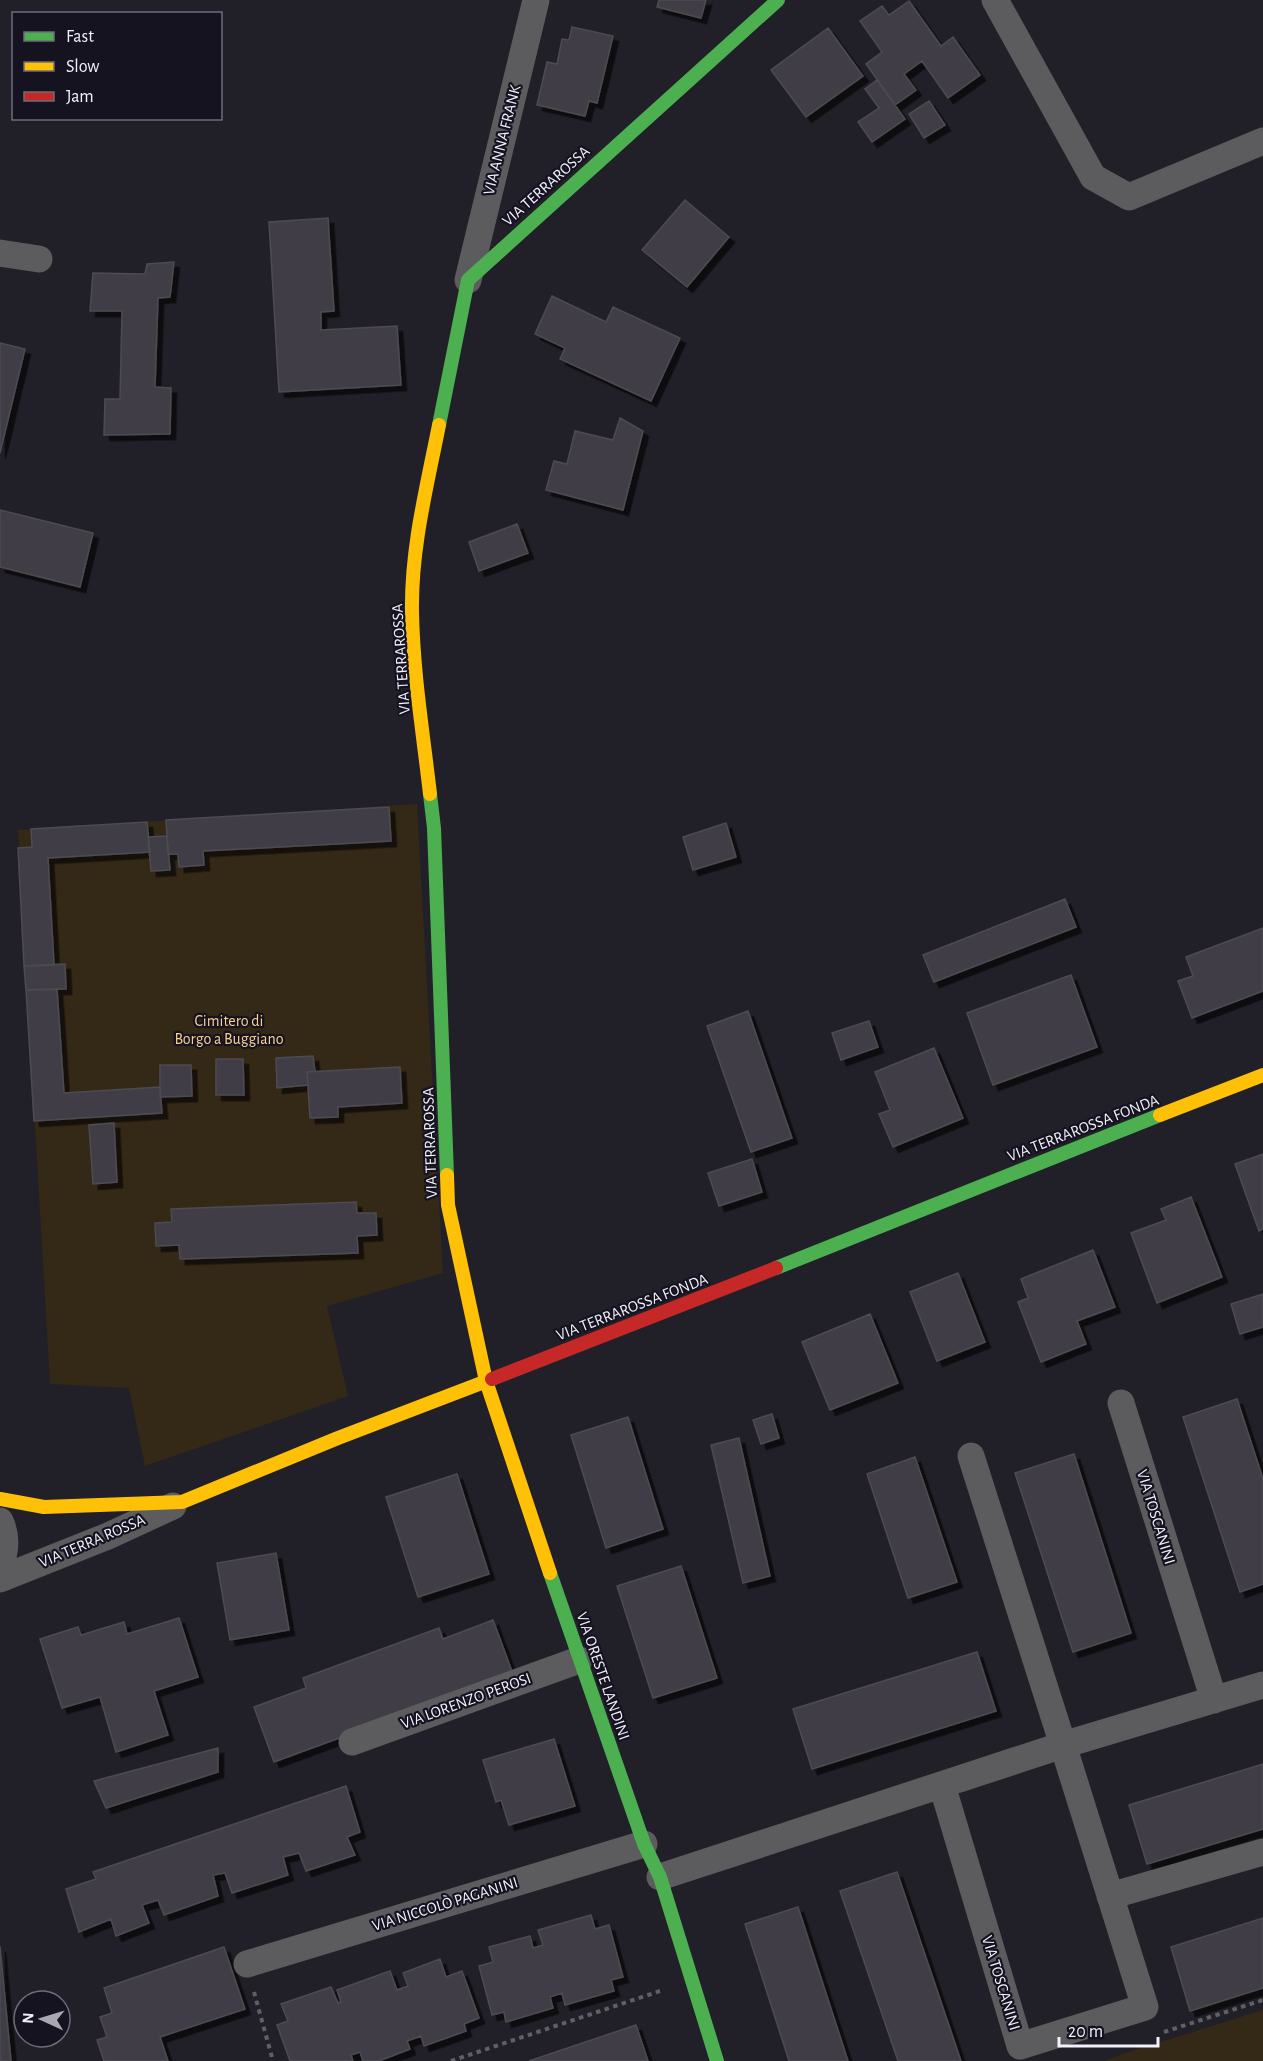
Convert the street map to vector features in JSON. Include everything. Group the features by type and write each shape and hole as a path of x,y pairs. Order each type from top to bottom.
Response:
{"street":[{"name":"VIA ANNA FRANK","path":"468,280 536,0"},
{"name":"VIA TERRAROSSA","path":"486,1381 448,1205 434,828 417,684 412,610 417,536 468,280 778,0"},
{"path":"995,0 1093,177 1130,197 1263,141"},
{"path":"0,253 39,259"},
{"name":"VIA TERRAROSSA FONDA","path":"0,1499 44,1507 183,1502 327,1443 1263,1076"},
{"name":"VIA ORESTE LANDINI","path":"486,1381 579,1660 644,1844 660,1877 717,2061"},
{"name":"VIA TOSCANINI","path":"1120,1404 1214,1700"},
{"name":"VIA TOSCANINI","path":"942,1785 1020,2046 1145,2007 971,1456"},
{"name":"VIA TERRA ROSSA","path":"0,1579 108,1536 183,1502"},
{"path":"0,1521 5,1540 5,1554 0,1566"},
{"name":"VIA LORENZO PEROSI","path":"352,1742 579,1660"},
{"path":"660,1877 1063,1746 1263,1685"},
{"name":"VIA NICCOLÒ PAGANINI","path":"247,1964 644,1844"},
{"path":"1110,1896 1263,1852"}],"path":[{"path":"247,1964 273,2061"},
{"path":"450,2061 692,1981"}],"green space":[{"name":"Cimitero di Borgo a Buggiano","path":"417,804 443,1273 327,1306 348,1396 145,1466 129,1388 50,1384 18,830"},
{"path":"1263,2010 1263,2061 1105,2061 1122,2054"}],"building":[{"path":"659,0 706,0 701,18 657,7"},
{"path":"909,1 941,46 953,37 980,75 948,98 922,61 904,74 916,90 895,105 866,64 882,52 860,21 882,6 889,15"},
{"path":"572,27 613,36 597,103 589,101 585,116 537,105 547,62 557,64 562,39 569,40"},
{"path":"828,28 863,76 806,117 771,70"},
{"path":"877,80 905,119 872,142 858,122 879,108 865,89"},
{"path":"929,101 945,125 924,138 909,114"},
{"path":"685,200 729,237 687,287 642,250"},
{"path":"328,218 334,311 321,312 321,330 397,326 401,385 279,392 269,222"},
{"path":"174,262 170,297 158,298 155,387 171,388 170,434 104,435 105,399 120,399 122,311 90,311 93,273 145,274 147,264"},
{"path":"552,296 606,322 613,307 680,338 651,401 560,359 565,348 535,334"},
{"path":"0,343 25,349 0,453"},
{"path":"620,418 643,431 623,510 546,490 554,461 567,464 575,431 613,440"},
{"path":"0,510 93,533 80,587 0,567"},
{"path":"517,524 528,553 479,571 469,542"},
{"path":"389,807 391,841 203,851 204,865 179,867 178,854 168,854 166,820"},
{"path":"147,822 150,852 48,858 54,965 24,966 18,848 32,847 31,829"},
{"path":"726,823 736,857 693,870 683,837"},
{"path":"167,836 170,870 151,871 148,837"},
{"path":"1065,899 1076,927 934,982 923,955"},
{"path":"1263,928 1263,991 1192,1018 1178,981 1193,976 1186,957"},
{"path":"65,964 66,989 26,990 24,966"},
{"path":"1071,975 1097,1047 993,1085 967,1013"},
{"path":"57,989 64,1093 160,1087 162,1113 34,1121 26,990"},
{"path":"748,1011 792,1138 751,1152 707,1026"},
{"path":"869,1021 878,1047 841,1060 832,1033"},
{"path":"934,1048 963,1118 893,1147 879,1114 890,1110 875,1072"},
{"path":"313,1056 315,1072 307,1072 308,1085 277,1088 276,1058"},
{"path":"216,1059 243,1059 244,1095 216,1095"},
{"path":"160,1065 191,1065 192,1096 160,1097"},
{"path":"400,1067 402,1103 338,1107 338,1117 310,1118 307,1072"},
{"path":"114,1123 117,1182 93,1184 89,1125"},
{"path":"1263,1154 1263,1229 1259,1231 1235,1164"},
{"path":"752,1159 762,1192 719,1206 708,1173"},
{"path":"1191,1197 1222,1277 1157,1303 1131,1233 1166,1220 1161,1209"},
{"path":"356,1202 357,1213 376,1213 377,1235 357,1236 358,1253 180,1259 179,1245 156,1246 155,1223 172,1222 171,1209"},
{"path":"1093,1250 1115,1307 1077,1321 1086,1344 1041,1362 1018,1302 1028,1298 1021,1279"},
{"path":"958,1273 985,1342 937,1361 910,1292"},
{"path":"1263,1294 1263,1327 1240,1334 1231,1304"},
{"path":"870,1314 898,1383 830,1410 802,1342"},
{"path":"1237,1399 1263,1479 1263,1584 1240,1592 1183,1417"},
{"path":"772,1414 779,1438 761,1444 753,1420"},
{"path":"628,1417 663,1529 606,1548 571,1435"},
{"path":"739,1438 770,1576 743,1583 711,1445"},
{"path":"1074,1454 1131,1633 1073,1652 1015,1473"},
{"path":"915,1457 957,1582 908,1598 867,1474"},
{"path":"457,1474 489,1574 418,1597 386,1497"},
{"path":"276,1553 289,1630 230,1640 217,1563"},
{"path":"681,1566 717,1678 653,1698 617,1586"},
{"path":"179,1618 198,1677 154,1691 168,1735 116,1752 100,1697 62,1708 40,1639 78,1627 81,1635 124,1622 127,1634"},
{"path":"493,1620 513,1674 274,1762 254,1707 306,1688 303,1678 439,1628 443,1639"},
{"path":"977,1652 996,1711 812,1769 793,1709"},
{"path":"554,1739 575,1806 509,1825 501,1800 496,1802 483,1760"},
{"path":"218,1748 218,1772 106,1808 94,1781"},
{"path":"1263,1764 1263,1829 1147,1864 1129,1805"},
{"path":"346,1786 360,1832 347,1837 355,1855 306,1871 299,1853 283,1857 288,1875 232,1893 225,1873 213,1875 218,1896 164,1915 158,1900 142,1905 149,1923 116,1936 111,1919 79,1932 66,1889 96,1879 93,1872"},
{"path":"897,1872 961,2061 898,2061 840,1891"},
{"path":"798,1907 848,2061 789,2061 745,1924"},
{"path":"591,1915 595,1929 609,1925 623,1977 611,1980 614,1991 565,2005 562,1993 550,1997 553,2008 506,2022 504,2012 492,2015 479,1966 493,1962 489,1947 530,1936 533,1948 543,1945 538,1930"},
{"path":"1263,1918 1263,1988 1190,2011 1171,1947"},
{"path":"0,1946 11,2061 0,2061"},
{"path":"224,1947 245,2009 160,2037 168,2061 104,2061 97,2040 107,2037 100,2017 112,2013 104,1988"},
{"path":"440,1959 446,1977 462,1971 479,2018 464,2024 466,2031 424,2046 421,2036 407,2041 410,2049 379,2061 363,2061 360,2052 351,2055 353,2061 290,2061 277,2025 288,2021 281,2004 331,1987 338,2003 341,2002 337,1990 390,1971 397,1990 408,1986 403,1973"},
{"path":"636,2025 648,2061 529,2061"}],"traffic: fast":[{"path":"439,425 468,280 778,0"},
{"path":"430,794 434,828 447,1175"},
{"path":"776,1268 1160,1115"},
{"path":"550,1573 644,1844 660,1877 717,2061"}],"traffic: slow":[{"path":"430,794 414,657 412,587 421,517 439,425"},
{"path":"1160,1115 1263,1075"},
{"path":"447,1175 448,1205 486,1381 550,1573"},
{"path":"0,1499 44,1507 182,1502 338,1438 492,1379"}],"traffic: jam":[{"path":"492,1379 776,1268"}]}
